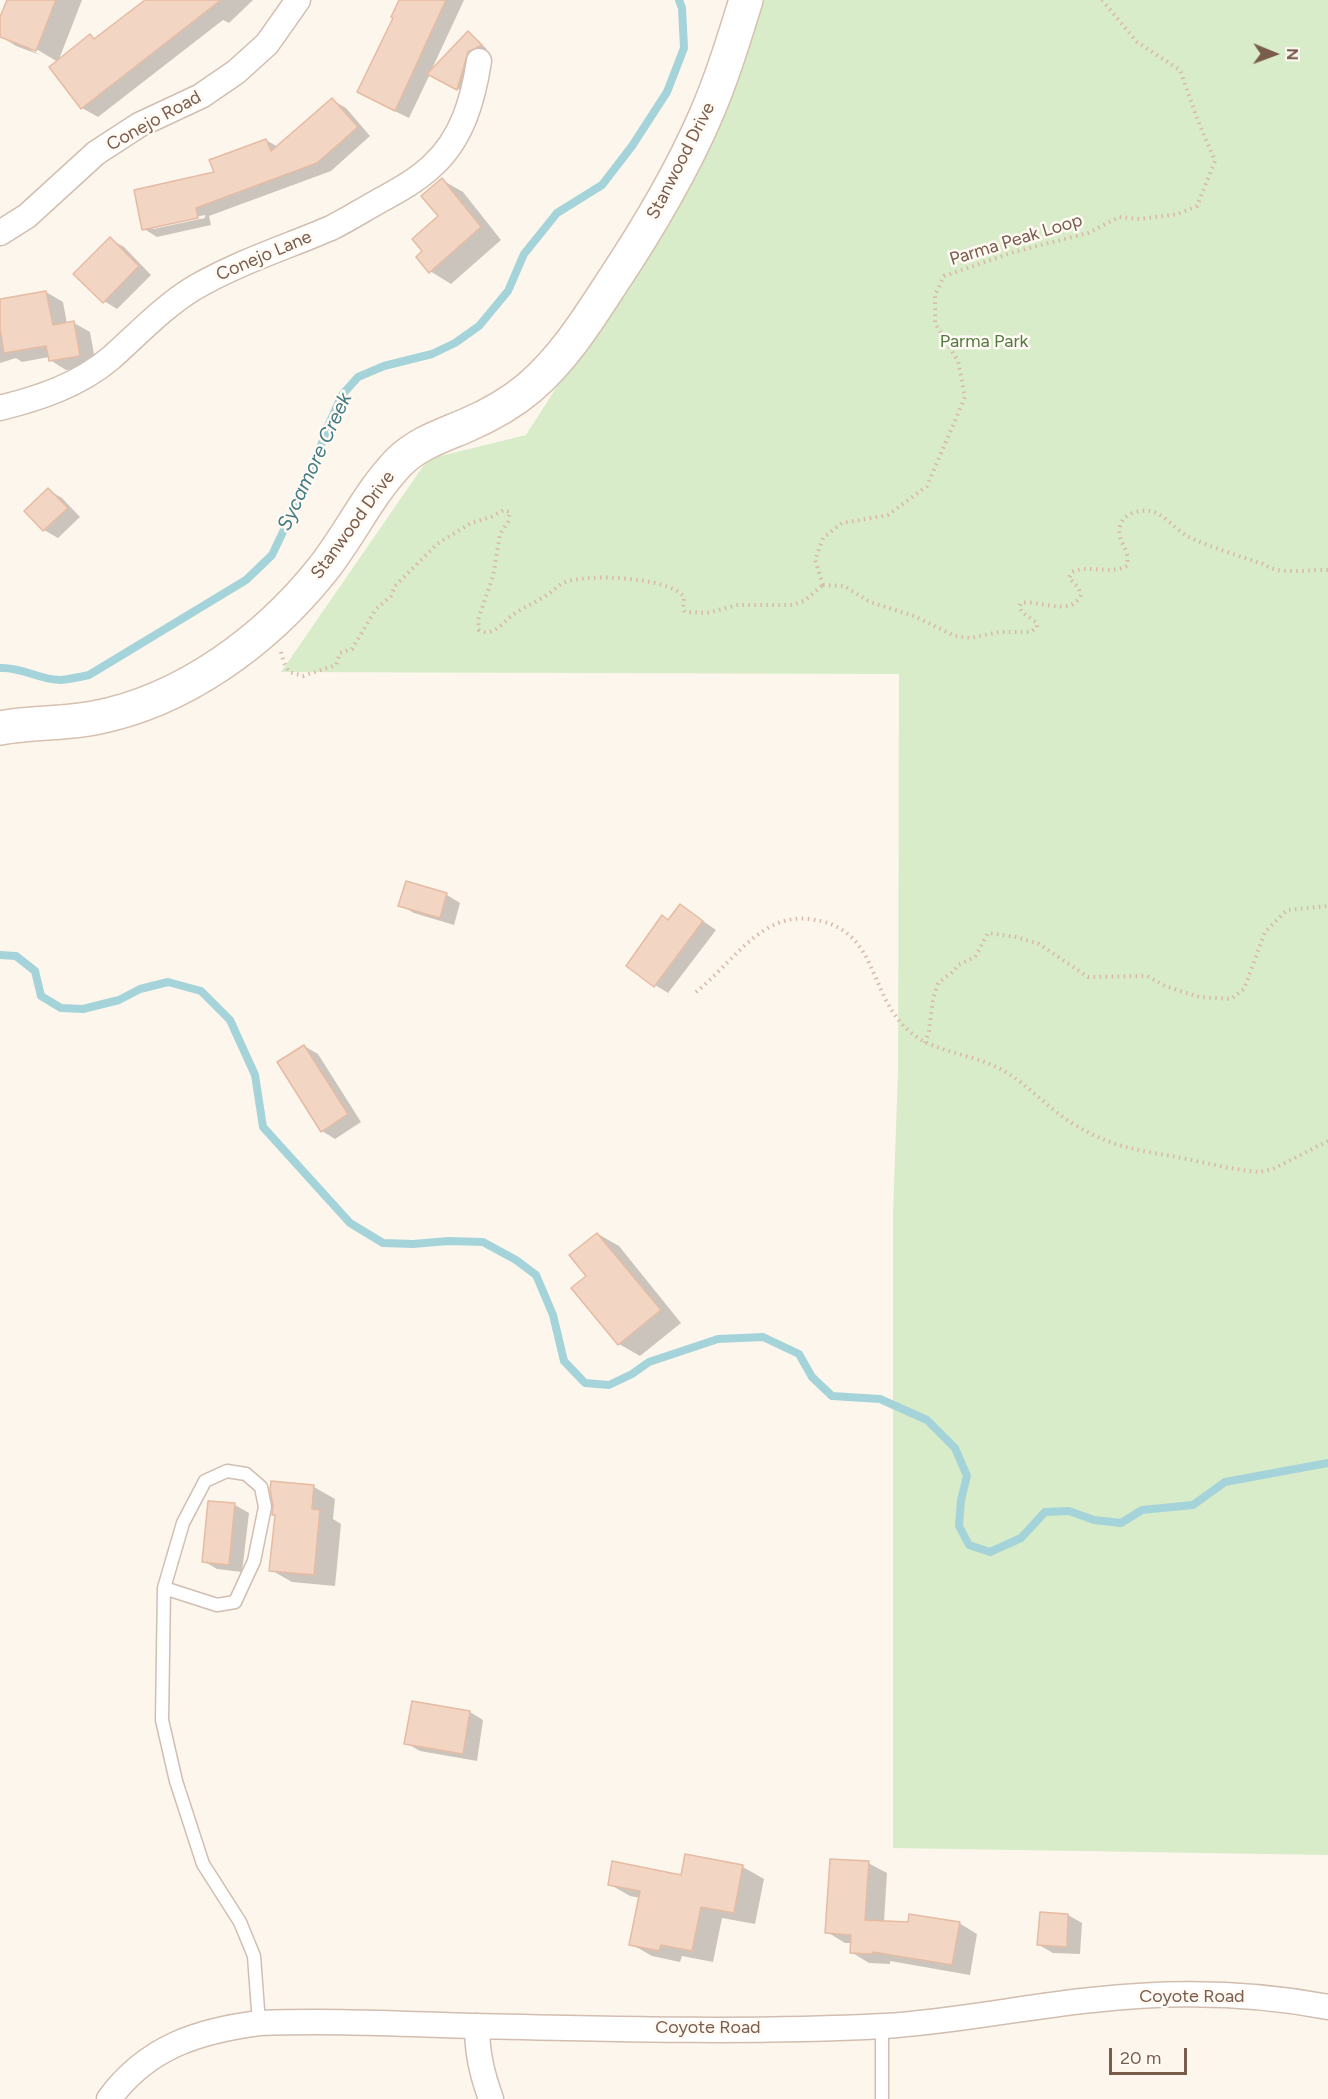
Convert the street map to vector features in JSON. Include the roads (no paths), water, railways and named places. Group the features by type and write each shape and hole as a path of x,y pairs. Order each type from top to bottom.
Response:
{"main road":[{"name":"Stanwood Drive","path":"0,728 94,718 149,701 179,688 212,669 244,647 273,622 322,570 374,493 405,456 419,447 491,414 511,402 537,381 565,351 621,269 676,178 707,112 746,0"}],"street":[{"name":"Conejo Road","path":"0,233 27,216 96,153 139,125 201,96 236,72 267,44 298,0"},
{"name":"Conejo Lane","path":"0,408 59,390 85,376 109,359 150,321 192,290 237,265 333,227 408,185 433,165 453,141 468,113 479,61"},
{"name":"Coyote Road","path":"109,2099 138,2068 166,2049 199,2034 259,2023 759,2029 882,2026 943,2022 1091,2000 1152,1995 1225,1994 1297,2001 1328,2007"},
{"path":"477,2026 477,2047 481,2070 491,2099"}],"lane":[{"path":"164,1588 218,1605 235,1602 254,1561 265,1506 261,1487 246,1474 227,1471 205,1481 183,1523 164,1588 162,1720 176,1781 203,1864 240,1922 254,1956 259,2023"},
{"path":"882,2026 882,2099"}],"waterway":[{"name":"Sycamore Creek","path":"1,668 16,669 61,680 89,675 246,580 272,555 311,473 342,395 358,377 384,366 432,354 455,343 479,326 508,291 524,254 557,213 602,185 632,146 667,92 684,48 682,8 679,0"},
{"path":"0,955 16,956 35,971 41,996 61,1008 83,1009 119,1000 140,989 168,982 201,991 230,1020 255,1075 263,1127 350,1223 383,1243 483,1242 516,1260 536,1275 553,1315 564,1361 585,1383 609,1385 632,1374 649,1362 718,1339 763,1337 799,1354 812,1377 832,1396 880,1399 927,1420 955,1448 967,1476 961,1500 959,1526 969,1545 990,1552 1021,1538 1045,1512 1069,1511 1094,1520 1121,1523 1142,1510 1193,1505 1225,1482 1328,1463"}],"park label":[{"name":"Parma Park","path":"984,342"}]}
